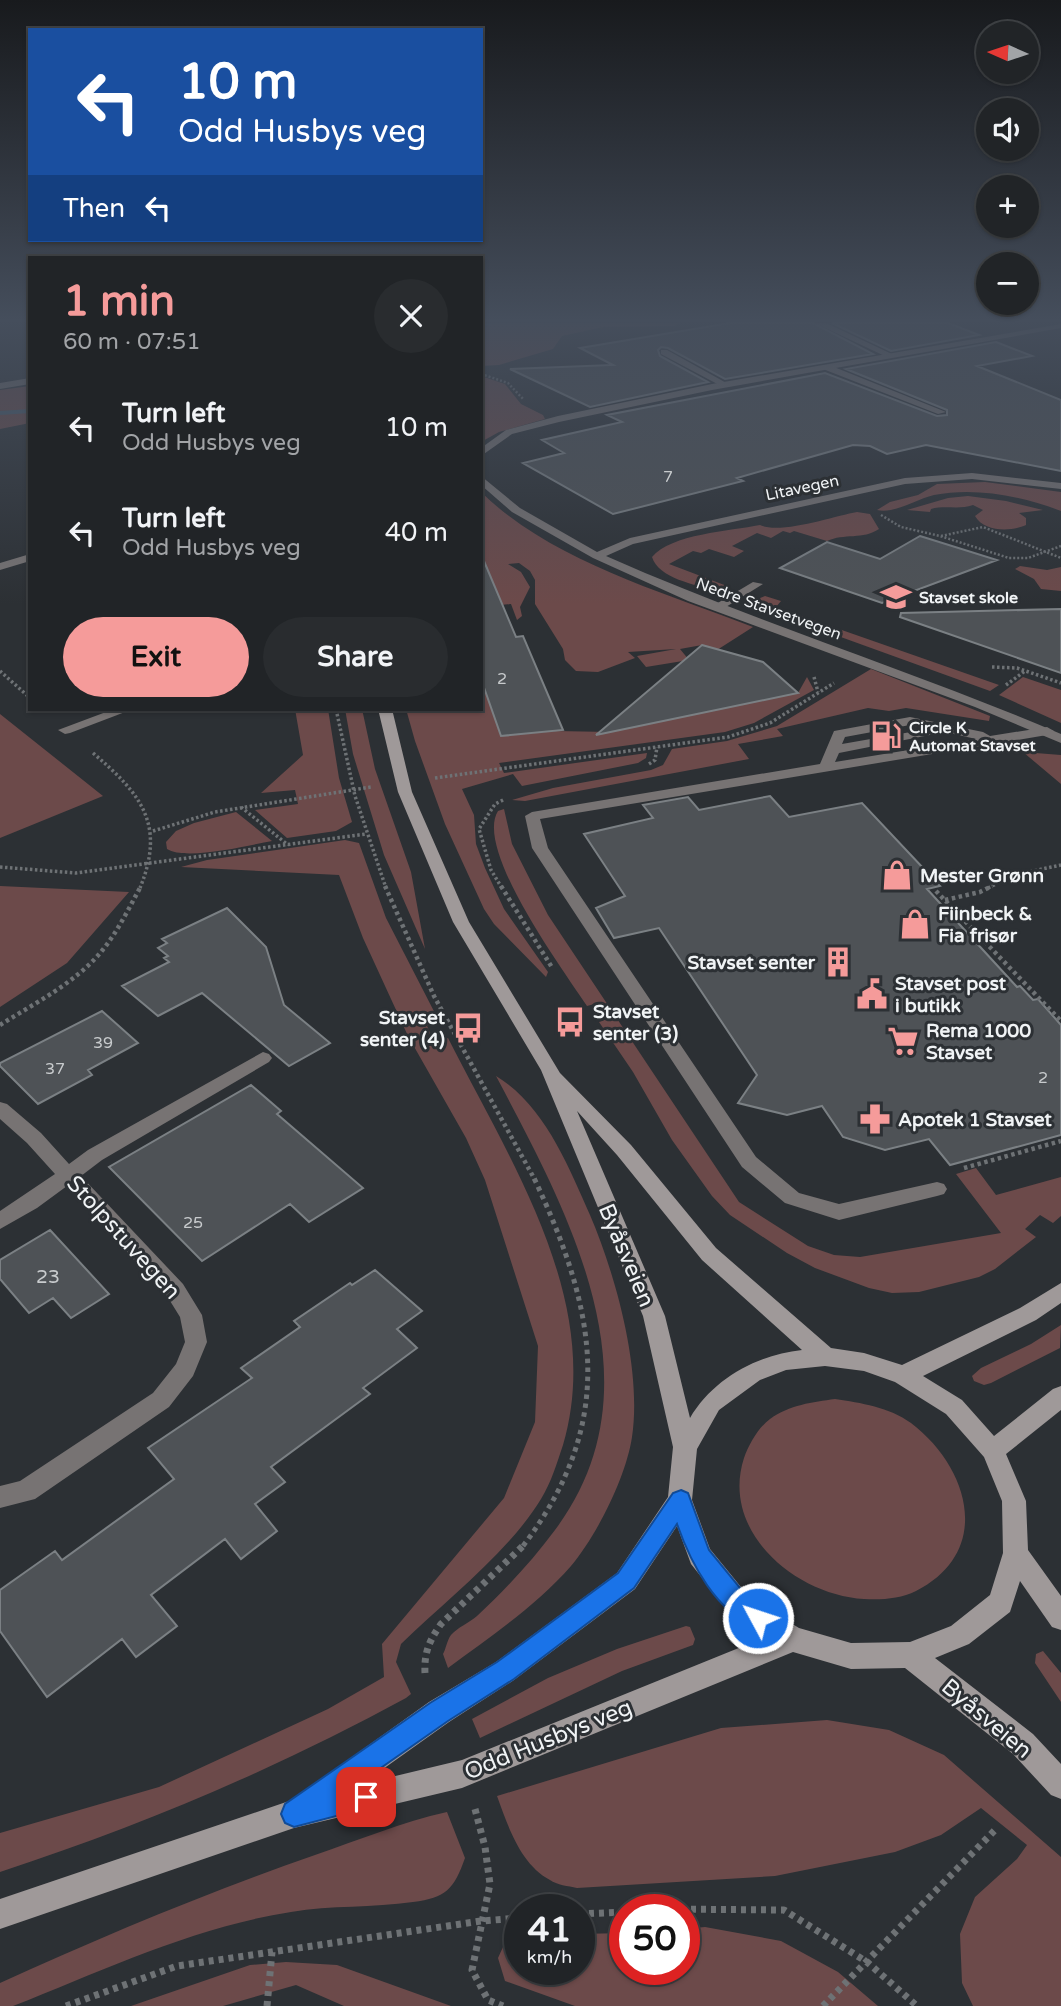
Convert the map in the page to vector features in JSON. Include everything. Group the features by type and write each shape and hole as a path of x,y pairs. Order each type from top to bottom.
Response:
{"main road":[{"name":"Byåsveien","path":"385,711 405,792 461,922 550,1070 654,1316 685,1447"},
{"name":"Byåsveien","path":"550,1070 624,1150 709,1254 825,1357"},
{"path":"903,1375 1028,1314 1061,1292"},
{"path":"825,1357 864,1362 903,1375 954,1407 993,1451 1014,1501 1016,1553 1001,1603 960,1635 910,1655 851,1656 793,1639 741,1607 700,1556 681,1500 685,1447 710,1403 752,1373 786,1361 825,1357"},
{"path":"993,1451 1061,1396"},
{"name":"Odd Husbys veg","path":"294,1814 439,1712 505,1671 626,1581 681,1500"},
{"path":"1016,1553 1061,1618"},
{"name":"Odd Husbys veg","path":"0,1914 294,1814 462,1774 793,1639"},
{"name":"Byåsveien","path":"910,1655 1023,1744 1061,1785"}],"street":[{"path":"483,452 509,432 570,417"},
{"name":"Litavegen","path":"597,556 630,541 905,481 972,476 1061,486"},
{"name":"Nedre Stavsetvegen","path":"483,481 516,510 597,556 717,607 869,662 1054,735"},
{"path":"0,567 28,558"},
{"path":"717,607 757,584"},
{"path":"65,730 120,711"},
{"path":"826,768 833,750 949,729 996,738"},
{"path":"937,1189 839,1212 792,1198 748,1162 540,848 532,816 996,738 1054,735"},
{"path":"0,1221 95,1155 263,1058"},
{"name":"Stolpstuvegen","path":"0,1109 34,1138 175,1290 191,1315 196,1342 185,1369 161,1399 26,1491 0,1497"}],"path":[{"path":"553,417 558,419"},
{"path":"877,512 901,527 940,536 1009,558 1028,558 1061,546"},
{"path":"940,536 983,527 1061,558"},
{"path":"992,667 1026,671 1061,683"},
{"path":"0,671 28,696"},
{"path":"1017,677 1026,671"},
{"path":"813,674 818,692"},
{"path":"502,768 728,737 770,723 839,680"},
{"path":"336,711 366,834 407,937 450,1026 517,1140 563,1241 582,1307 589,1373 582,1438 570,1471 552,1503 514,1558 438,1626 426,1646 423,1666 428,1683"},
{"path":"0,1023 62,985 101,953 144,886 151,864 153,831 141,805 121,775 65,730"},
{"path":"153,831 215,811 266,802"},
{"path":"240,807 288,845"},
{"path":"0,867 76,873 366,834"},
{"path":"944,900 981,892 1014,875 1061,865"},
{"path":"936,891 1061,1021"},
{"path":"937,1189 942,1174 1061,1141"},
{"path":"473,1804 485,1847 490,1884 472,1970 488,2000 503,2006"},
{"path":"822,2006 995,1830"},
{"path":"700,1909 784,1910 867,1962 917,2006"},
{"path":"66,2006 177,1966 481,1920 504,1919"},
{"path":"267,2006 272,1952"}],"shaded area":[{"path":"0,417 28,417 28,423 0,429"},
{"path":"483,417 544,417 545,419 499,432 483,441"},
{"path":"985,482 1061,492 1061,511 1014,497 966,492 934,495 898,508 877,510 890,502 918,495 937,484"},
{"path":"483,494 509,516 574,556 646,587 753,627 717,650 702,645 680,649 689,660 646,667 637,656 676,649 628,652 635,658 598,672 576,671 565,660 563,649 535,604 535,580 530,571 519,563 508,564 521,572 530,587 520,607 522,616 517,620 511,604 483,607"},
{"path":"968,496 1043,510 1019,513 1026,518 1026,525 1013,529 998,529 979,521 975,516 983,510 973,505 936,508 930,512 907,510 948,498"},
{"path":"857,512 870,514 879,529 867,534 827,541 794,531 783,531 771,538 757,533 732,546 744,551 734,557 709,549 701,553 693,551 669,564 727,586 715,591 670,576 662,571 652,557 661,549 687,538 760,525 780,528 807,524"},
{"path":"1020,566 1047,570 1061,567 1061,591 1041,589 1034,579 1015,569"},
{"path":"765,596 781,601 776,607 999,685 990,691 747,603"},
{"path":"871,669 990,716 989,721 906,708 889,711 868,708 777,729 783,736 738,744 749,759 525,801 512,800 553,788 651,770 663,765 672,749 727,741 777,726"},
{"path":"807,677 814,690 754,723 725,732 499,763 504,773 647,753 646,758 638,763 522,786 513,774 462,789 474,815 476,844 485,868 504,909 548,972 546,977 494,924 484,909 445,824 407,711 483,711 483,684 502,736 555,731 611,732 798,693"},
{"path":"1023,677 1061,690 1061,723 999,695"},
{"path":"295,711 328,711 339,778 352,822 336,831 287,838 255,810 298,804 295,790 261,793 303,755"},
{"path":"345,711 362,711 375,769 411,872 425,949 384,855 353,754"},
{"path":"0,714 103,796 0,838"},
{"path":"1023,752 1061,755 1061,784"},
{"path":"504,809 512,844 548,915 739,1202 808,1246 834,1255 860,1257 1001,1233 956,1174 976,1168 996,1195 1061,1177 1061,1216 1053,1223 1040,1215 1025,1229 1036,1237 995,1269 979,1277 919,1292 892,1293 869,1288 815,1268 730,1215 712,1196 672,1140 633,1072 599,1022 610,1018 598,1003 587,1006 524,909 498,852 494,829 498,811"},
{"path":"236,812 272,841 203,853 167,849 166,842 176,831 194,823"},
{"path":"345,840 359,843 386,918 440,1023 427,1026 434,1041 448,1038 523,1183 544,1234 561,1286 571,1338 573,1392 563,1445 551,1480 528,1519 495,1557 401,1644 396,1662 411,1694 406,1698 307,1749 207,1794 0,1872 0,1833 159,1787 328,1709 384,1677 382,1644 504,1498 535,1422 538,1346 485,1180 466,1138 408,1036 363,938 339,875 181,867 207,860"},
{"path":"0,886 129,892 67,963 0,1007"},
{"path":"496,1076 528,1103 553,1138 600,1239 617,1294 630,1353 634,1411 632,1437 624,1470 609,1505 591,1538 571,1566 528,1607 448,1668 443,1654 451,1635 498,1596 555,1530 587,1474 602,1417 603,1358 593,1300 575,1241 551,1184"},
{"path":"1061,1325 1060,1348 991,1383 984,1385 974,1381 972,1376 981,1368 1031,1344"},
{"path":"835,1399 884,1409 911,1423 931,1441 947,1462 959,1485 964,1508 964,1532 956,1554 941,1574 910,1594 864,1599 838,1595 813,1586 770,1555 753,1534 743,1511 739,1485 744,1458 762,1427 777,1414 793,1407"},
{"path":"686,1626 690,1627 695,1639 693,1645 622,1671 480,1738 472,1719 548,1678 617,1649"},
{"path":"1043,1651 1061,1673 1061,1702 1035,1663 1036,1654"},
{"path":"827,1720 889,1730 944,1755 1061,1857 1061,2006 973,2006 962,1983 960,1934 975,1897 1017,1859 1027,1845 981,1808 941,1835 895,1852 775,1876 577,1888 553,1882 531,1864 516,1843 497,1796 721,1728"},
{"path":"447,1812 465,1858 452,1884 434,1898 398,1904 306,1910 255,1919 150,1951 13,2006 0,2006 0,1983 78,1948 275,1869 397,1826"},
{"path":"700,1927 781,1941 838,1972 878,2006 575,2006 516,1985 595,1985 595,1934 609,1933 609,1985 700,1985"},
{"path":"504,1947 504,1978 498,1958"},
{"path":"286,1962 337,1965 451,2006 344,2006 296,1985 223,2006 131,2006 250,1965"}],"building":[{"path":"610,417 1061,417 1061,471 926,445 887,454 870,446 853,445 737,478 743,481 613,514 523,463 564,453 542,440 622,422"},
{"path":"920,536 997,560 882,603 780,568 827,542 880,559"},
{"path":"483,559 516,637 523,636 563,730 501,736 483,685"},
{"path":"1061,609 1061,673 900,617 901,613"},
{"path":"702,645 763,662 798,693 596,735"},
{"name":"Stavset senter","path":"770,796 789,817 862,803 940,886 927,889 1017,987 1020,986 1033,1000 1038,999 1061,1025 1061,1135 950,1165 929,1139 885,1150 843,1137 822,1106 787,1115 738,1103 757,1075 659,928 614,938 596,908 625,896 584,834 653,818 643,805 688,797 699,810"},
{"path":"227,908 266,947 284,1005 330,1043 289,1066 202,993 158,1016 122,986 169,962 164,958 168,956 158,948 167,943 162,939"},
{"path":"102,1011 138,1043 88,1070 92,1075 38,1104 0,1066 0,1063"},
{"path":"251,1085 281,1111 277,1114 363,1188 309,1222 290,1204 202,1261 109,1167"},
{"path":"50,1230 109,1294 71,1318 53,1298 29,1313 0,1279 0,1260"},
{"path":"375,1270 422,1311 397,1329 417,1348 363,1388 370,1394 271,1467 285,1482 255,1504 277,1531 241,1559 225,1539 151,1595 177,1626 136,1657 122,1639 47,1697 0,1631 0,1590 55,1551 62,1560 174,1479 148,1448 252,1378 241,1368 300,1327 294,1321 350,1283 352,1285"}],"place":[{"name":"Stavset skole","path":"896,597"},
{"name":"Circle K Automat Stavset","path":"886,736"},
{"name":"Mester Grønn","path":"897,875"},
{"name":"Fiinbeck & Fia frisør","path":"915,924"},
{"name":"Stavset senter","path":"838,962"},
{"name":"Stavset post i butikk","path":"872,994"},
{"name":"Stavset senter (3)","path":"570,1022"},
{"name":"Stavset senter (4)","path":"468,1028"},
{"name":"Rema 1000 Stavset","path":"903,1041"},
{"name":"Apotek 1 Stavset","path":"875,1119"}],"route":[{"path":"366,1797 294,1814 439,1712 505,1671 626,1581 681,1500 700,1556 741,1607 758,1618"}]}
